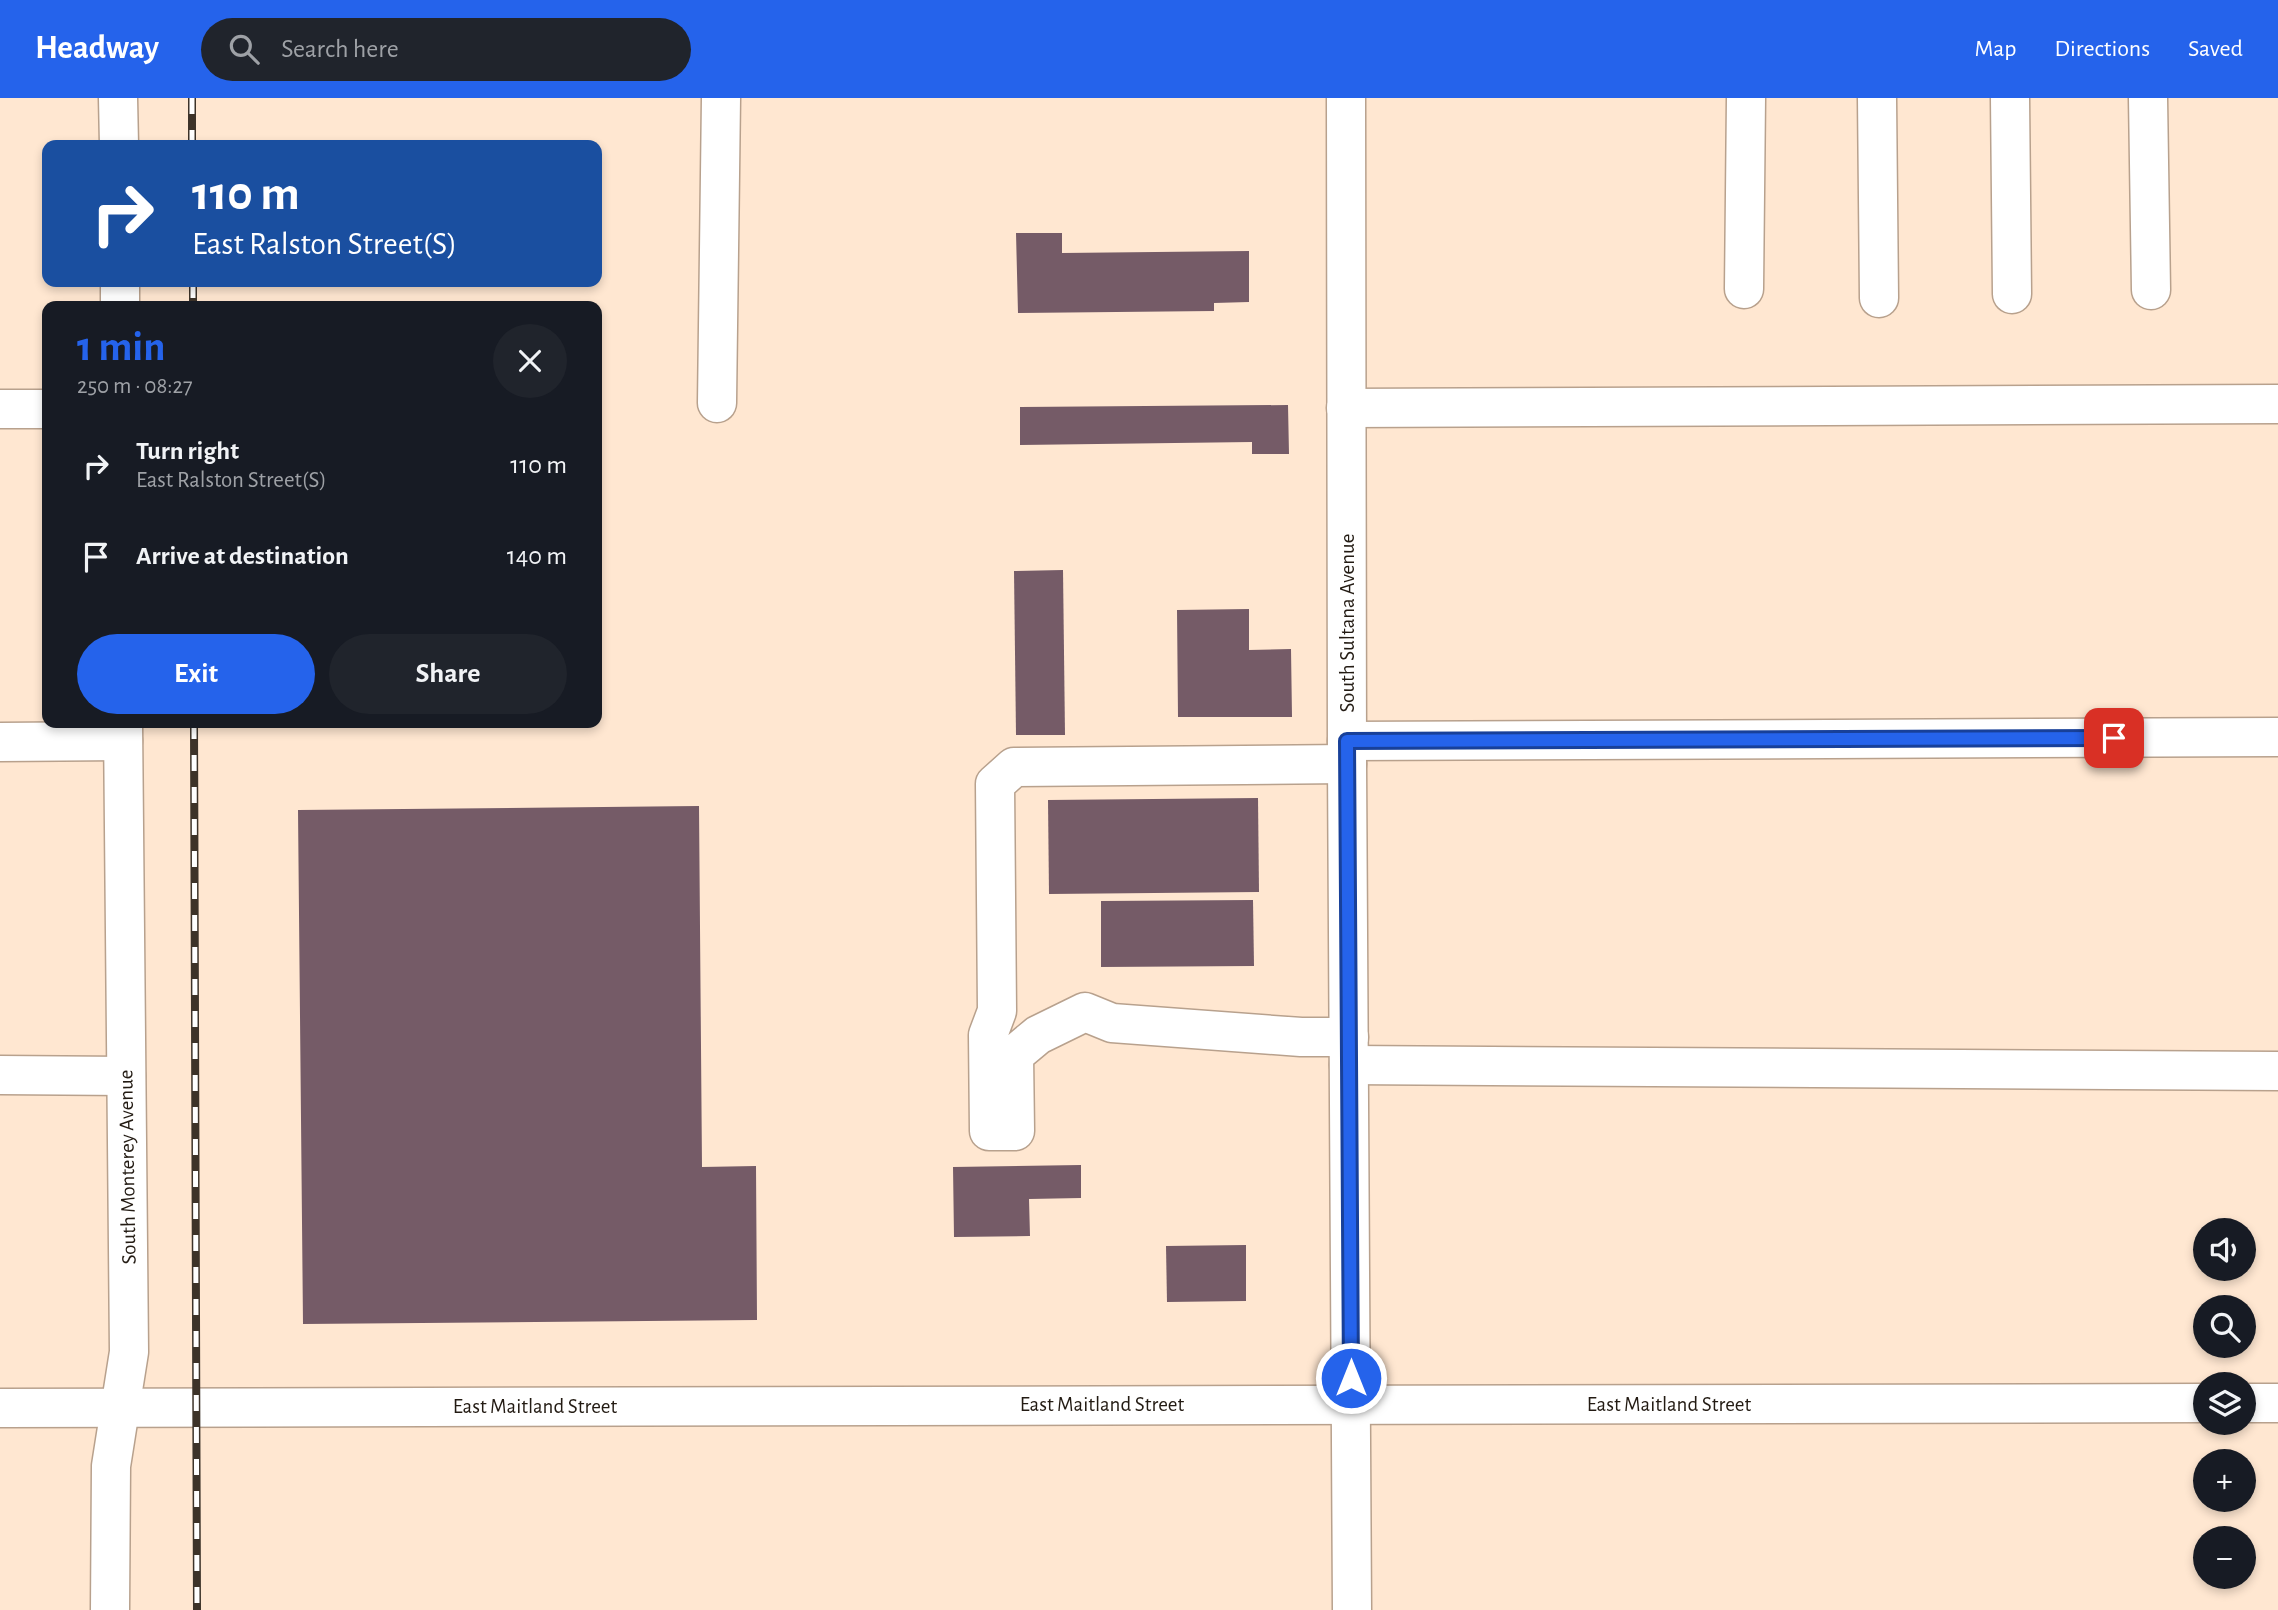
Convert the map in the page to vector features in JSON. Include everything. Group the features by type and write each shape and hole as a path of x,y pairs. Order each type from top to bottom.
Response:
{"street":[{"path":"118,98 118,140"},
{"path":"717,403 721,98"},
{"name":"South Sultana Avenue","path":"1346,98 1352,1610"},
{"path":"1744,289 1746,98"},
{"path":"1877,98 1879,298"},
{"path":"2010,98 2012,294"},
{"path":"2148,98 2151,290"},
{"path":"1346,408 2278,404"},
{"path":"0,409 42,409"},
{"path":"0,742 123,732"},
{"name":"South Monterey Avenue","path":"110,1610 111,1466 129,1352 123,732"},
{"path":"2278,737 1347,753 1014,767 995,783 998,1011 988,1035 989,1131 1015,1131 1014,1055 1038,1035 1085,1012 1112,1023 1301,1037 1349,1051 2278,1071"},
{"path":"0,1075 126,1076"},
{"name":"East Maitland Street","path":"0,1408 2193,1403"},
{"path":"2256,1403 2278,1403"}],"building":[{"path":"1016,233 1062,233 1062,253 1249,251 1249,302 1214,303 1214,311 1018,313"},
{"path":"1288,405 1289,454 1252,454 1252,442 1020,445 1020,407"},
{"path":"1063,570 1065,735 1016,735 1014,571"},
{"path":"1249,609 1249,650 1291,649 1292,717 1178,717 1177,610"},
{"path":"1258,798 1259,892 1049,894 1048,800"},
{"path":"699,806 702,1167 756,1166 757,1320 303,1324 298,810"},
{"path":"1253,900 1254,966 1101,967 1101,901"},
{"path":"1081,1165 1081,1198 1029,1199 1030,1236 954,1237 953,1167"},
{"path":"1246,1245 1246,1301 1167,1302 1166,1246"}],"railway":[{"path":"192,98 192,140"},
{"path":"193,287 193,301"},
{"path":"194,728 197,1610"}],"route":[{"path":"1351,1378 1347,741 2114,738"}]}
